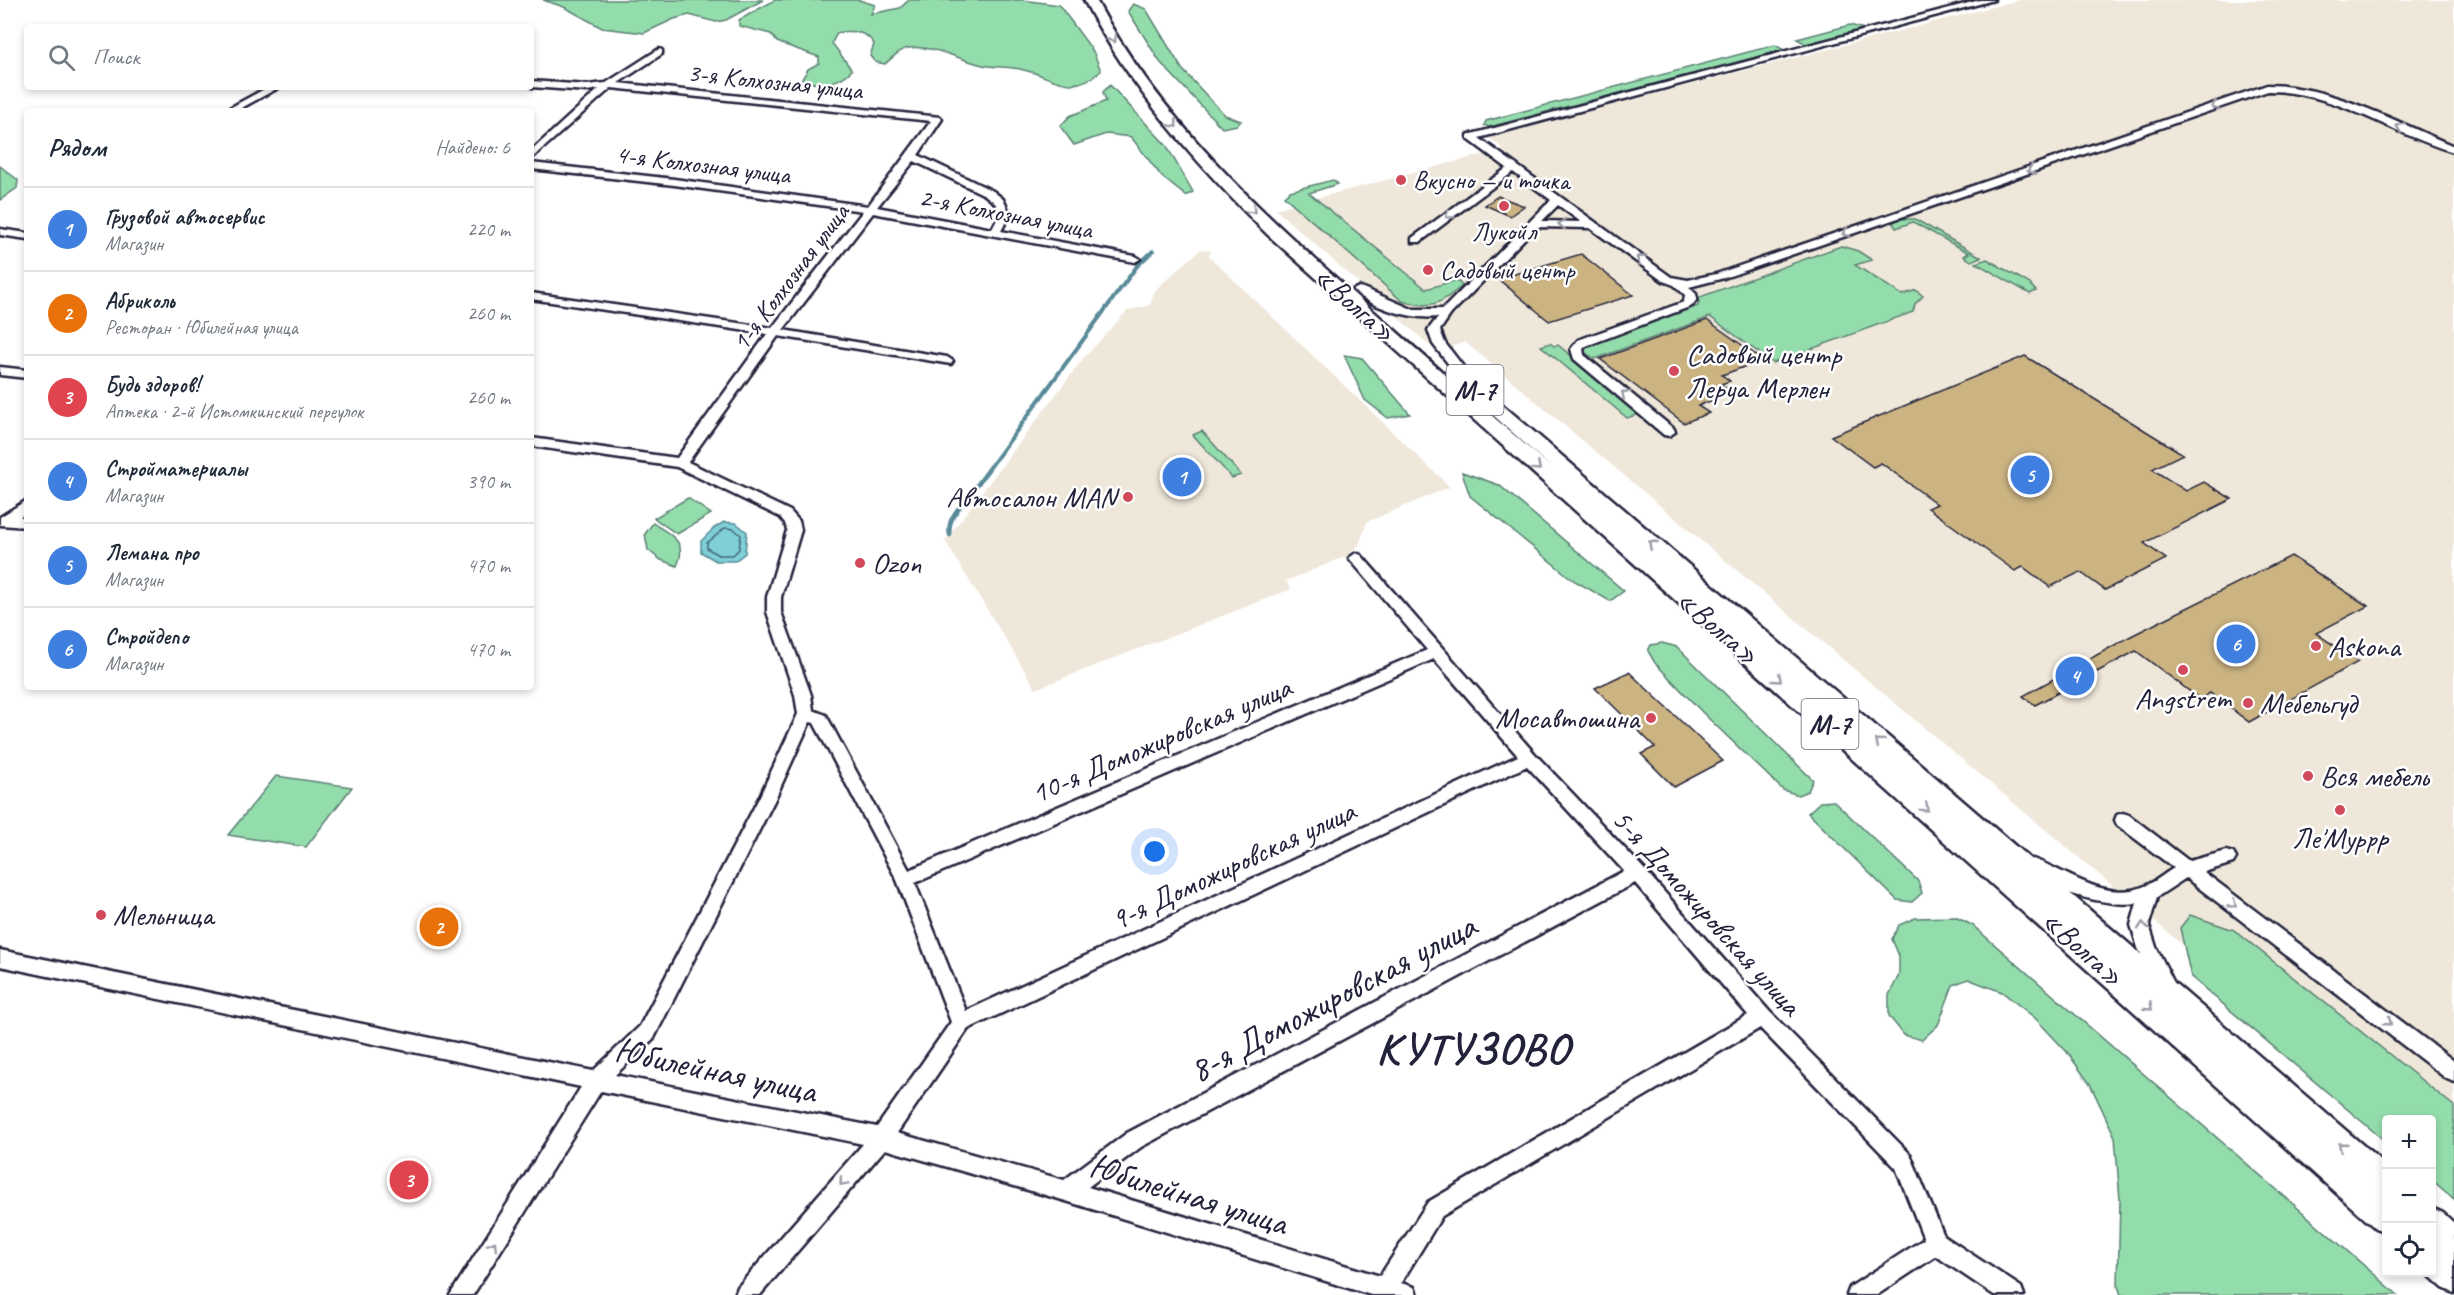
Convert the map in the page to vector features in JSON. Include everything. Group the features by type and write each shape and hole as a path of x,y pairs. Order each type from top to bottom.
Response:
{"highway":[{"name":"«Волга»","path":"1090,0 1138,77 1170,119 1229,188 1274,232 1681,596 1845,737 2382,1213"},
{"name":"«Волга»","path":"1104,0 1157,83 1237,175 1359,290 2007,852 2382,1181"},
{"path":"2436,1228 2454,1244"},
{"path":"2436,1261 2454,1277"}],"street":[{"path":"1669,432 1578,356 1576,349 1582,343 1688,304 1691,299 1690,294 1470,137 1990,0"},
{"path":"534,153 609,85 659,52"},
{"name":"3-я Колхозная улица","path":"534,84 587,88 609,85 937,119"},
{"path":"1680,285 1691,285 1720,276 2267,88 2289,88 2318,94 2454,149"},
{"path":"235,108 269,90"},
{"name":"1-я Колхозная улица","path":"680,463 775,332 912,156 937,119"},
{"path":"912,156 989,193 999,201 1005,214 994,234"},
{"name":"4-я Колхозная улица","path":"534,166 674,182 869,209"},
{"path":"1416,240 1513,168"},
{"path":"1474,389 1439,344 1434,330 1446,312 1465,296 1557,199"},
{"name":"2-я Колхозная улица","path":"869,209 1135,259"},
{"path":"1532,224 1593,225"},
{"path":"0,232 24,236"},
{"path":"1359,290 1404,312 1420,316 1446,312"},
{"path":"534,296 775,332 947,361"},
{"path":"0,371 24,374"},
{"path":"461,1295 597,1080 647,1032 767,799 806,714 803,695 774,612 774,597 794,530 792,521 785,514 680,463 534,442"},
{"path":"2,521 24,506"},
{"path":"2,521 24,522"},
{"name":"5-я Доможировская улица","path":"1356,558 1529,758 1637,873 1762,1017 1903,1161 1936,1243"},
{"name":"10-я Доможировская улица","path":"905,879 1438,651"},
{"path":"746,1295 881,1138 961,1023 905,879 820,718 806,714"},
{"name":"9-я Доможировская улица","path":"961,1023 1529,758"},
{"path":"2123,820 2454,1073"},
{"path":"2007,852 2064,884 2094,894 2117,898 2134,898 2149,893 2187,868 2227,858"},
{"name":"8-я Доможировская улица","path":"1066,1191 1134,1140 1637,873"},
{"path":"2149,893 2140,925 2147,948 2174,998"},
{"name":"Юбилейная улица","path":"0,958 881,1138 1066,1191 1406,1295"},
{"path":"1385,1288 1435,1209 1762,1017"},
{"path":"1858,1295 1936,1243 2013,1295"}],"shaded area":[{"path":"2019,0 2454,0 2454,1173 2436,1130 2436,1115 2385,1115 1465,342 1437,352 1275,209 1504,149 1488,137"},
{"path":"1201,249 1211,251 1209,256 1450,487 1367,522 1359,545 1347,556 1286,581 1291,589 1036,689 945,541 1083,359 1127,311 1150,305 1155,290"}],"green space":[{"path":"543,0 763,0 726,20 716,22 689,15 674,19 644,33 602,28 564,7"},
{"path":"775,0 859,0 875,5 871,14 900,8 909,0 1022,0 1059,5 1093,51 1101,71 1080,83 1062,83 1019,69 983,65 936,50 917,47 902,50 885,64 875,62 870,56 874,44 867,36 858,32 848,32 837,33 832,43 852,70 828,83 808,82 802,79 808,69 819,63 819,57 777,42 771,34 739,26 739,20"},
{"path":"1133,4 1146,9 1182,69 1225,115 1241,121 1237,125 1222,128 1160,62 1128,11"},
{"path":"1850,25 1864,29 1806,44 1797,39"},
{"path":"1775,45 1784,50 1489,127 1484,125 1486,121"},
{"path":"1110,85 1166,145 1193,192 1186,196 1162,177 1131,137 1106,134 1074,145 1060,126 1070,116 1106,101 1103,92"},
{"path":"0,166 18,180 17,188 0,200"},
{"path":"1333,180 1338,184 1309,193 1426,289 1457,280 1462,286 1434,304 1420,305 1402,301 1284,196 1290,191"},
{"path":"1899,219 1915,219 1981,257 1971,261 1964,256 1969,253 1913,222 1896,228 1893,222"},
{"path":"1841,246 1858,251 1872,260 1855,265 1902,295 1916,290 1923,296 1915,304 1913,312 1773,363 1710,317 1595,359 1583,351 1588,346 1698,306 1700,297"},
{"path":"1987,259 2030,284 2036,291 2030,294 1976,263"},
{"path":"1550,343 1554,346 1558,345 1642,413 1627,418 1541,346"},
{"path":"1344,355 1362,358 1410,414 1388,418 1365,400"},
{"path":"1202,431 1241,475 1232,478 1193,435"},
{"path":"1462,472 1499,485 1624,591 1610,601 1573,580 1470,496"},
{"path":"688,498 711,514 677,534 654,518"},
{"path":"653,523 672,536 679,545 681,551 677,566 661,560 648,550 645,534"},
{"path":"1662,643 1677,647 1813,780 1808,791 1798,795 1783,790 1704,714 1655,663 1648,651 1651,645"},
{"path":"276,776 352,787 306,847 228,835"},
{"path":"1834,801 1918,881 1922,893 1912,902 1897,900 1808,813 1820,802"},
{"path":"2190,915 2234,930 2454,1106 2454,1199 2436,1183 2436,1115 2382,1115 2382,1139 2191,977 2180,928"},
{"path":"1955,917 1972,925 2398,1295 2121,1295 2118,1286 2120,1200 2115,1137 2090,1084 2067,1052 2035,1018 2002,992 1968,979 1953,985 1938,1025 1922,1040 1904,1035 1889,1016 1889,995 1899,975 1899,956 1892,939 1899,925 1915,918"}],"water":[{"path":"724,522 736,523 747,532 745,553 735,561 716,561 701,552 701,541"}],"building":[{"name":"Лукойл","path":"1498,196 1524,206 1510,216 1485,205"},
{"path":"1581,254 1633,295 1549,321 1498,279"},
{"name":"Садовый центр Леруа Мерлен","path":"1707,320 1763,360 1722,375 1730,381 1721,384 1732,392 1698,406 1709,413 1684,423 1600,359"},
{"path":"2025,356 2183,454 2152,469 2186,491 2204,482 2232,499 2144,543 2166,559 2105,590 2080,572 2050,587 2023,567 2015,571 1928,508 1937,504 1881,463 1873,467 1831,436"},
{"path":"2291,556 2368,606 2316,633 2358,662 2249,722 2210,693 2200,699 2136,651 2035,705 2023,696 2131,636"},
{"name":"Мосавтошина","path":"1629,672 1723,761 1674,787 1641,754 1655,747 1595,688"}],"waterway":[{"path":"969,496 1137,266 1153,251"},
{"path":"950,535 952,518 970,494"}],"place":[{"name":"Вкусно — и точка","path":"1401,180"},
{"name":"Лукойл","path":"1504,206"},
{"name":"Садовый центр","path":"1428,270"},
{"name":"Садовый центр Леруа Мерлен","path":"1674,371"},
{"name":"Лемана про","path":"2030,475"},
{"name":"Грузовой автосервис","path":"1182,477"},
{"name":"Автосалон MAN","path":"1128,497"},
{"name":"Ozon","path":"860,563"},
{"name":"Стройдепо","path":"2236,644"},
{"name":"Askona","path":"2316,646"},
{"name":"Angstrem","path":"2183,670"},
{"name":"Стройматериалы","path":"2075,676"},
{"name":"Мебельгуд","path":"2248,703"},
{"name":"Мосавтошина","path":"1651,718"},
{"name":"Вся мебель","path":"2308,776"},
{"name":"Ле'Муррр","path":"2340,810"},
{"name":"Мельница","path":"101,915"},
{"name":"Абриколь","path":"439,927"},
{"name":"Будь здоров!","path":"409,1180"}],"district":[{"name":"КУТУЗОВО","path":"1473,1048"}]}
